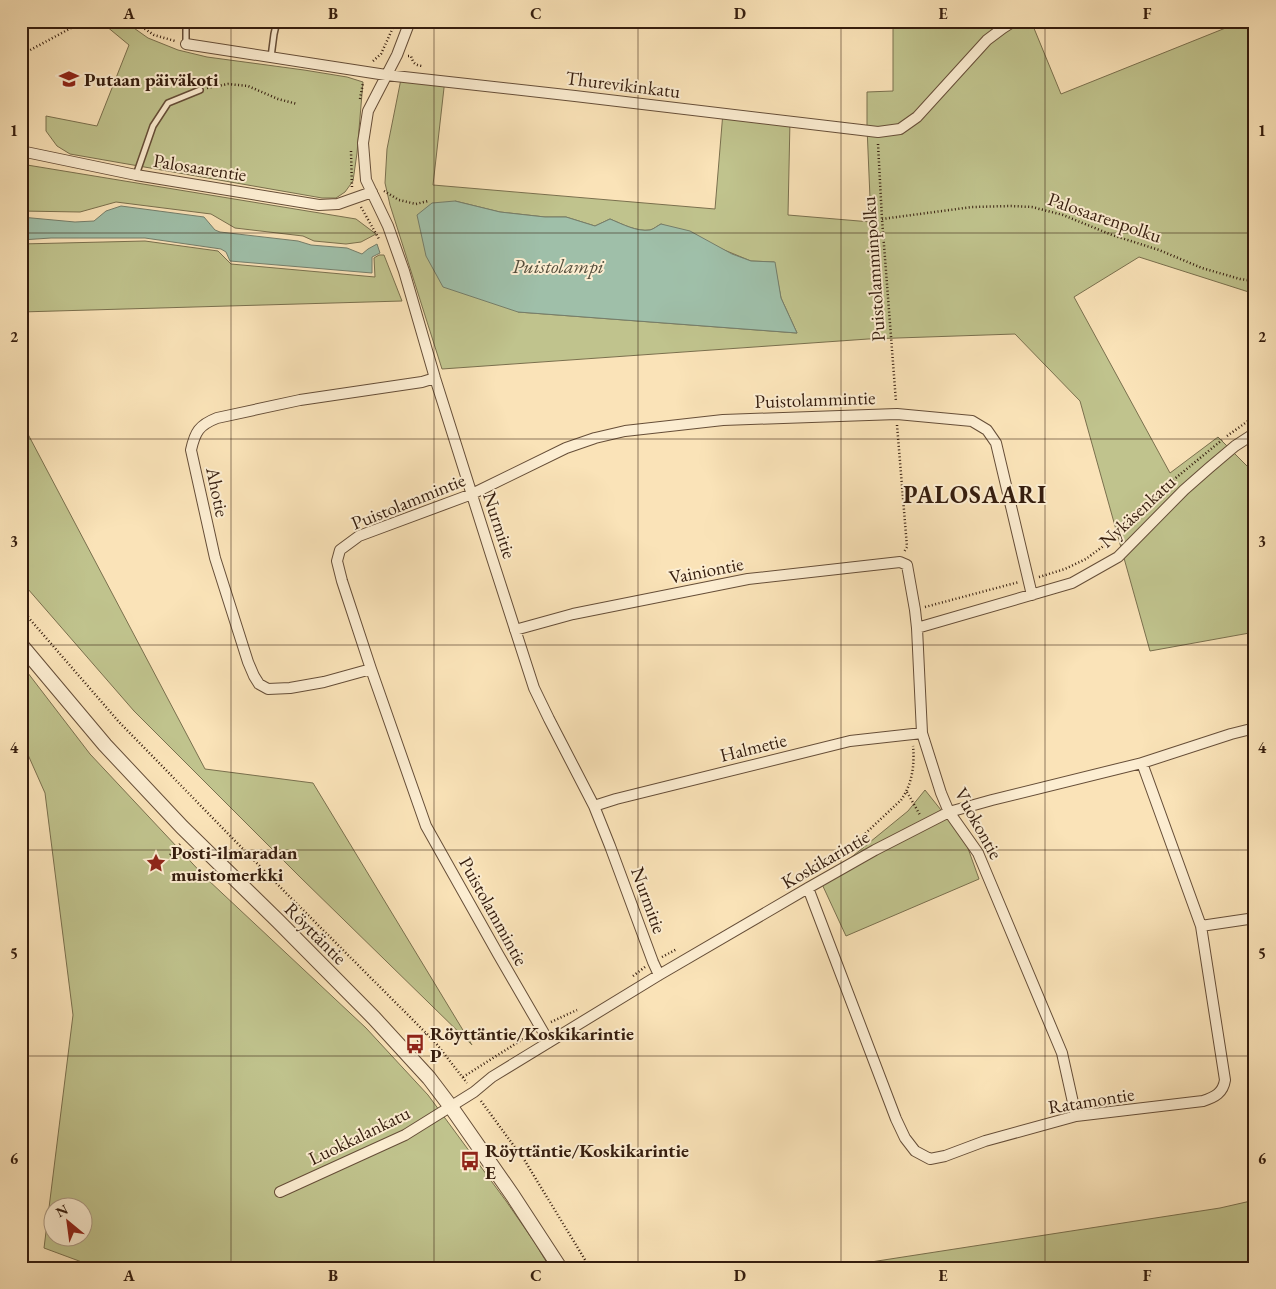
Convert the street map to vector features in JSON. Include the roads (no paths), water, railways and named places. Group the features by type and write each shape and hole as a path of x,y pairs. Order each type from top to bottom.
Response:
{"street":[{"name":"Nurmitie","path":"410,21 397,55 368,111 363,143 366,180 392,235 404,271 435,378 534,688 594,806 652,962 659,975"},
{"name":"Thurevikinkatu","path":"186,44 386,75 878,132 900,129 917,118 987,40 1014,21"},
{"name":"Palosaarentie","path":"21,150 136,174 319,205 338,204 372,192"},
{"name":"Ahotie","path":"370,669 324,682 290,688 268,689 259,684 248,662 215,558 191,450 199,428 217,418 300,400 414,384 435,378"},
{"name":"Puistolammintie","path":"549,1042 426,826 370,669 342,581 337,561 340,550 360,536 472,494 566,448 595,438 626,431 723,420 897,414 972,421 987,430 996,443 1032,594"},
{"name":"Nykäsenkatu","path":"917,628 1072,583 1118,557 1208,468 1235,446 1255,433"},
{"name":"Vainiontie","path":"515,630 573,614 748,579 903,564"},
{"name":"Vuokontie","path":"903,564 915,610 917,628 917,734 949,812 978,853 1062,1053 1076,1116"},
{"name":"Röyttäntie","path":"21,645 105,746 182,827 374,1018 429,1078 451,1106 538,1232 560,1268"},
{"name":"Koskikarintie","path":"451,1106 549,1042 659,975 875,850 949,812 1142,763 1255,728"},
{"name":"Halmetie","path":"594,806 626,796 850,742 917,734"},
{"name":"Ratamontie","path":"808,888 896,1119 905,1138 915,1151 930,1159 1076,1116 1203,1101 1213,1098 1219,1094 1224,1086 1224,1080 1200,926 1142,763"},
{"path":"1200,926 1255,918"},
{"name":"Luokkalankatu","path":"280,1192 405,1135 451,1106"}],"lane":[{"path":"186,21 186,44"},
{"path":"271,57 277,21"},
{"path":"136,174 153,126 168,103 200,90"}],"water":[{"name":"Puistolampi","path":"455,201 500,212 545,217 566,217 595,226 610,219 640,230 650,230 661,224 690,231 732,254 751,261 775,262 781,298 797,333 518,312 443,287 426,256 417,215 432,203"},
{"path":"121,206 204,217 215,230 220,232 298,241 311,245 347,248 362,254 377,244 380,253 372,257 372,273 230,261 226,252 221,249 145,238 51,238 21,240 21,217 75,222 94,221 106,211"}],"place":[{"name":"Putaan päiväkoti","path":"69,79"},
{"name":"Posti-ilmaradan muistomerkki","path":"156,863"},
{"name":"Röyttäntie/Koskikarintie P","path":"415,1044"},
{"name":"Röyttäntie/Koskikarintie E","path":"470,1161"}],"district":[{"name":"PALOSAARI","path":"975,495"}]}
